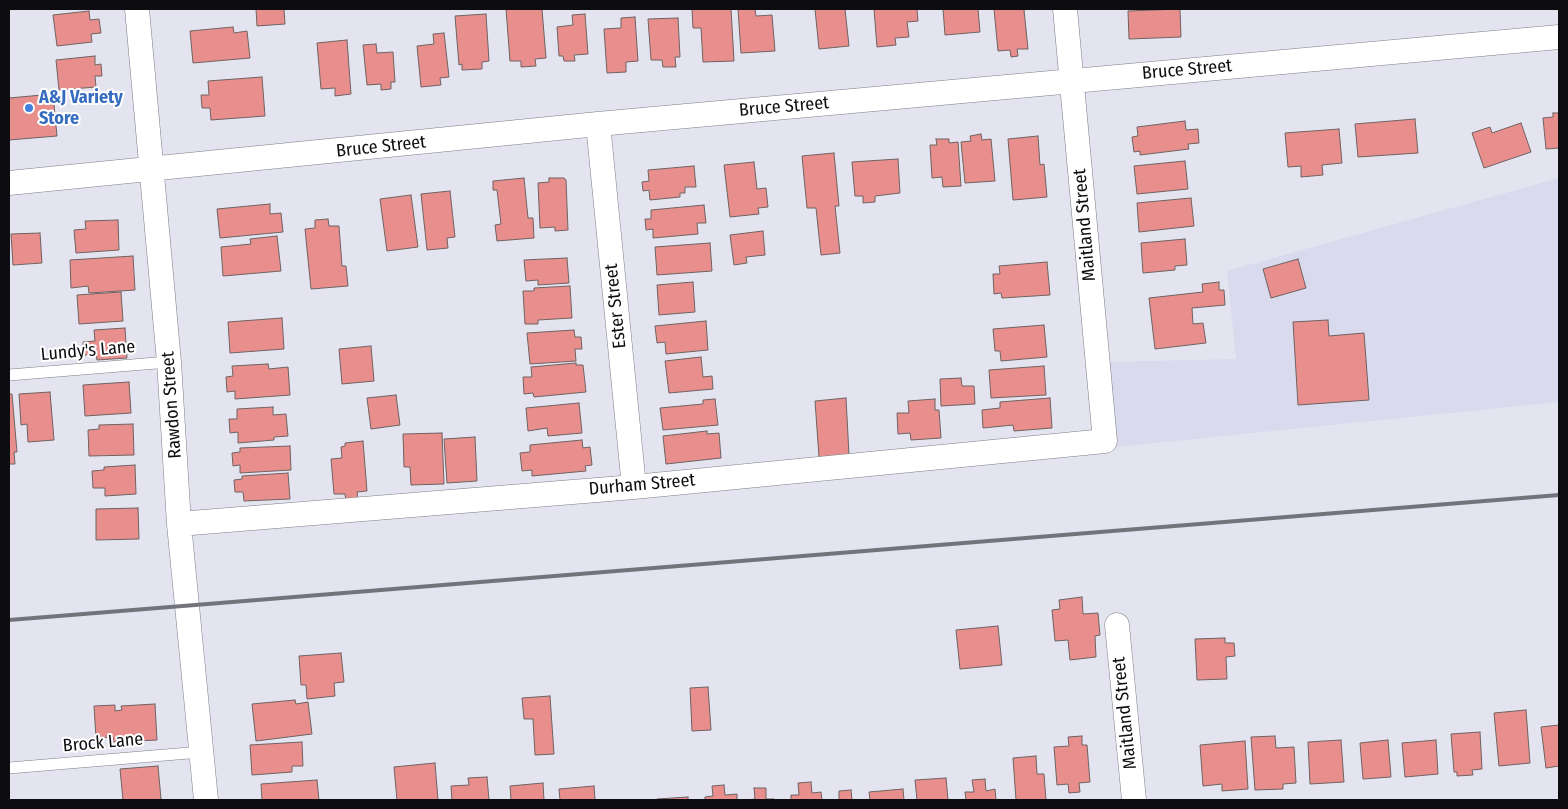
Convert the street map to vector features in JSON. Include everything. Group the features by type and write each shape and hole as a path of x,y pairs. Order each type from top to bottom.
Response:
{"street":[{"name":"Rawdon Street","path":"137,9 169,362 179,524 206,800"},
{"name":"Maitland Street","path":"1065,9 1105,441"},
{"name":"Bruce Street","path":"9,183 598,124 1559,37"},
{"name":"Ester Street","path":"598,124 634,487"},
{"name":"Durham Street","path":"179,524 634,487 1105,441"},
{"name":"Maitland Street","path":"1117,625 1134,800"}],"lane":[{"name":"Lundy's Lane","path":"9,375 169,362"},
{"name":"Brock Lane","path":"9,768 201,752"}],"shaded area":[{"path":"1559,178 1559,402 1106,448 1099,362 1236,359 1227,271"}],"building":[{"path":"256,9 284,9 285,24 257,26"},
{"path":"506,9 542,9 546,58 535,59 536,66 521,67 521,61 510,61"},
{"path":"692,9 731,9 734,61 703,62 701,28 693,28"},
{"path":"738,9 755,9 756,16 772,15 775,51 741,53"},
{"path":"815,9 845,9 849,46 819,49"},
{"path":"874,9 917,9 918,21 907,22 909,37 895,38 896,45 877,47"},
{"path":"943,9 978,9 980,32 945,35"},
{"path":"994,9 1028,9 1024,10 1028,49 1017,49 1018,56 1011,57 1010,50 998,51"},
{"path":"1180,9 1181,37 1129,39 1128,11"},
{"path":"89,11 90,20 99,19 101,33 91,34 92,42 57,46 53,15"},
{"path":"486,14 489,61 482,62 482,69 462,70 462,64 459,65 455,16"},
{"path":"585,14 588,54 574,55 575,61 564,61 563,56 559,56 557,27 573,25 572,15"},
{"path":"635,17 638,61 626,62 626,72 607,73 604,29 621,28 621,18"},
{"path":"678,18 680,57 675,57 676,67 663,67 662,60 651,60 648,19"},
{"path":"233,27 234,33 247,31 250,58 193,63 190,31"},
{"path":"444,33 449,77 440,78 441,85 421,87 417,46 434,44 433,34"},
{"path":"347,40 351,94 335,96 335,88 321,89 317,43"},
{"path":"376,44 377,53 393,52 395,82 391,82 391,89 381,90 381,84 367,85 363,45"},
{"path":"95,56 95,65 101,64 102,76 95,76 96,87 59,90 56,60"},
{"path":"262,77 265,116 211,120 210,108 202,108 201,95 209,95 208,81"},
{"path":"53,94 57,136 9,140 9,98"},
{"path":"1553,113 1559,113 1559,148 1546,149 1543,118 1553,117"},
{"path":"1415,119 1418,153 1358,157 1355,124"},
{"path":"1185,121 1186,130 1198,129 1199,143 1188,144 1189,149 1140,155 1140,151 1134,152 1132,137 1138,136 1137,127"},
{"path":"1521,123 1531,152 1484,168 1472,133 1490,127 1492,133"},
{"path":"1339,129 1342,163 1322,165 1323,175 1301,177 1301,166 1288,167 1285,133"},
{"path":"981,134 982,140 991,139 995,181 965,183 961,142 971,141 970,136"},
{"path":"1038,136 1040,165 1044,164 1047,197 1013,200 1008,139"},
{"path":"936,139 949,139 949,143 958,142 961,186 943,187 942,177 932,178 930,145 937,145"},
{"path":"834,153 839,206 835,206 840,253 821,255 816,208 807,208 802,156"},
{"path":"898,159 900,193 875,196 875,202 863,203 863,196 855,196 852,162"},
{"path":"1185,161 1188,189 1137,194 1134,166"},
{"path":"754,162 757,189 766,188 768,207 758,208 759,214 730,217 724,165"},
{"path":"694,166 696,187 685,187 685,193 680,193 680,197 650,200 649,190 643,191 642,182 649,181 648,170"},
{"path":"524,178 528,218 533,218 534,238 497,241 495,225 501,224 497,190 493,190 493,181"},
{"path":"549,178 564,178 566,180 568,230 555,231 555,227 540,228 538,183 549,182"},
{"path":"450,191 455,237 447,238 448,248 427,250 421,194"},
{"path":"411,195 418,247 387,251 380,199"},
{"path":"1191,198 1194,226 1139,232 1137,203"},
{"path":"270,204 270,214 281,213 283,232 220,238 217,209"},
{"path":"704,205 706,223 697,223 698,234 653,238 653,229 646,230 645,219 651,219 651,210"},
{"path":"328,219 329,226 339,226 342,266 346,266 348,286 311,289 305,229 315,228 315,220"},
{"path":"118,220 119,250 76,253 74,230 86,229 85,221"},
{"path":"763,231 765,255 746,257 747,263 734,265 730,235"},
{"path":"40,233 42,263 13,265 11,234"},
{"path":"277,236 281,271 223,276 221,247 251,244 250,239"},
{"path":"1185,239 1187,265 1175,266 1175,270 1143,273 1141,243"},
{"path":"710,243 712,271 657,275 655,247"},
{"path":"133,256 135,290 89,293 88,286 71,288 70,260"},
{"path":"567,258 569,283 538,285 538,280 526,281 524,260"},
{"path":"1298,259 1306,288 1271,298 1263,269"},
{"path":"1047,262 1050,295 1002,298 1001,293 994,294 993,274 1000,274 999,266"},
{"path":"693,282 695,312 659,315 657,285"},
{"path":"1219,282 1219,290 1224,290 1225,305 1192,308 1193,324 1203,323 1206,343 1155,349 1149,298 1203,292 1202,284"},
{"path":"570,286 572,318 538,320 538,324 525,324 523,291 534,291 534,288"},
{"path":"121,292 123,321 79,324 77,295"},
{"path":"282,318 284,349 230,353 228,322"},
{"path":"1328,320 1329,336 1364,333 1369,400 1298,405 1293,322"},
{"path":"706,321 708,350 666,354 665,342 657,343 655,326"},
{"path":"1044,325 1047,357 1001,361 1000,351 995,351 993,329"},
{"path":"125,328 127,358 97,360 96,355 84,355 83,342 95,341 94,330"},
{"path":"574,330 575,337 581,337 582,349 575,349 576,361 530,364 527,333"},
{"path":"371,346 374,381 342,384 339,349"},
{"path":"701,357 703,377 712,376 713,389 669,393 665,361"},
{"path":"576,363 576,365 583,365 586,392 534,397 533,393 524,394 523,377 532,377 531,367"},
{"path":"268,364 269,369 288,367 290,395 235,399 235,391 227,392 226,377 233,376 232,366"},
{"path":"1044,366 1046,395 991,398 989,370"},
{"path":"961,378 962,386 974,386 975,404 941,406 940,379"},
{"path":"129,382 131,413 85,416 83,385"},
{"path":"50,392 54,440 28,442 27,424 21,425 19,394"},
{"path":"9,394 12,394 17,452 14,452 15,464 9,464"},
{"path":"396,395 400,425 371,429 367,398"},
{"path":"846,398 849,455 819,457 815,401"},
{"path":"1050,398 1052,428 1014,431 1013,425 983,428 982,410 1000,408 1000,402"},
{"path":"715,399 718,425 663,430 660,408 703,404 703,400"},
{"path":"935,399 935,410 939,410 941,438 911,440 910,433 898,434 897,413 909,413 908,401"},
{"path":"579,403 582,433 548,436 547,428 528,431 526,408"},
{"path":"273,407 273,415 286,414 288,436 274,437 274,440 238,443 238,432 230,433 229,419 237,419 237,409"},
{"path":"133,424 134,455 89,456 88,430 99,429 99,425"},
{"path":"707,431 707,434 719,433 721,458 666,464 663,436"},
{"path":"442,433 444,484 411,485 410,467 404,467 403,434"},
{"path":"475,437 477,481 447,483 444,439"},
{"path":"582,440 583,448 590,447 592,465 585,466 586,471 532,476 532,470 522,471 520,453 530,452 530,445"},
{"path":"363,441 367,491 357,492 358,500 346,501 345,494 334,494 331,459 342,458 341,447 345,446 345,443"},
{"path":"290,446 291,470 240,473 240,465 233,466 232,453 240,452 240,448"},
{"path":"135,465 136,494 105,496 105,488 93,488 92,471 104,470 104,467"},
{"path":"288,473 290,499 244,501 243,492 235,492 234,480 242,479 242,476"},
{"path":"138,508 139,539 96,540 96,509"},
{"path":"1082,597 1083,614 1098,613 1100,635 1095,636 1096,657 1070,660 1068,640 1055,641 1052,610 1060,609 1059,600"},
{"path":"998,626 1002,665 960,669 956,630"},
{"path":"1225,638 1225,643 1234,643 1235,656 1226,657 1227,679 1197,680 1195,639"},
{"path":"341,653 344,682 334,683 335,696 307,699 306,685 301,685 299,656"},
{"path":"708,687 711,730 692,731 690,688"},
{"path":"550,696 554,754 535,755 533,719 524,719 522,698"},
{"path":"295,700 296,704 308,702 312,734 256,741 252,704"},
{"path":"155,704 157,740 113,742 113,737 96,738 94,706 115,705 115,711 122,710 121,706"},
{"path":"1526,710 1530,763 1499,766 1494,713"},
{"path":"1559,725 1559,766 1546,768 1541,727"},
{"path":"1480,732 1482,769 1472,770 1473,775 1457,776 1457,772 1454,772 1451,734"},
{"path":"1082,736 1082,745 1087,745 1090,782 1079,783 1080,792 1069,793 1068,784 1057,785 1054,747 1069,746 1068,737"},
{"path":"1275,736 1276,748 1294,747 1296,783 1283,784 1283,789 1255,790 1251,737"},
{"path":"1341,740 1344,782 1310,784 1308,742"},
{"path":"1388,740 1391,777 1363,779 1360,743"},
{"path":"1436,740 1438,774 1405,777 1402,743"},
{"path":"1245,741 1248,789 1222,791 1222,784 1203,786 1200,745"},
{"path":"302,742 303,766 292,766 292,772 252,775 250,745"},
{"path":"1036,756 1037,774 1044,774 1046,800 1016,800 1013,758"},
{"path":"435,763 438,800 397,800 394,767"},
{"path":"158,766 161,799 123,800 120,769"},
{"path":"487,777 489,800 452,800 451,786 469,785 468,778"},
{"path":"946,778 948,800 917,800 915,780"},
{"path":"985,779 986,791 995,789 996,800 966,800 965,792 974,792 972,780"},
{"path":"317,780 319,800 262,800 261,784"},
{"path":"811,782 812,793 821,792 822,800 791,800 791,795 799,795 798,783"},
{"path":"543,783 544,800 511,800 510,786"},
{"path":"724,785 725,795 737,794 737,800 705,800 705,797 713,796 712,786"},
{"path":"594,786 595,800 560,800 559,789"},
{"path":"754,788 766,788 766,799 774,800 746,800 755,799"},
{"path":"903,789 904,800 870,800 869,792"},
{"path":"851,790 852,800 839,800 839,791"},
{"path":"688,797 688,800 657,800 657,799"}],"railway":[{"path":"9,620 1559,495"}],"place":[{"name":"A&J Variety Store","path":"29,108"}]}
